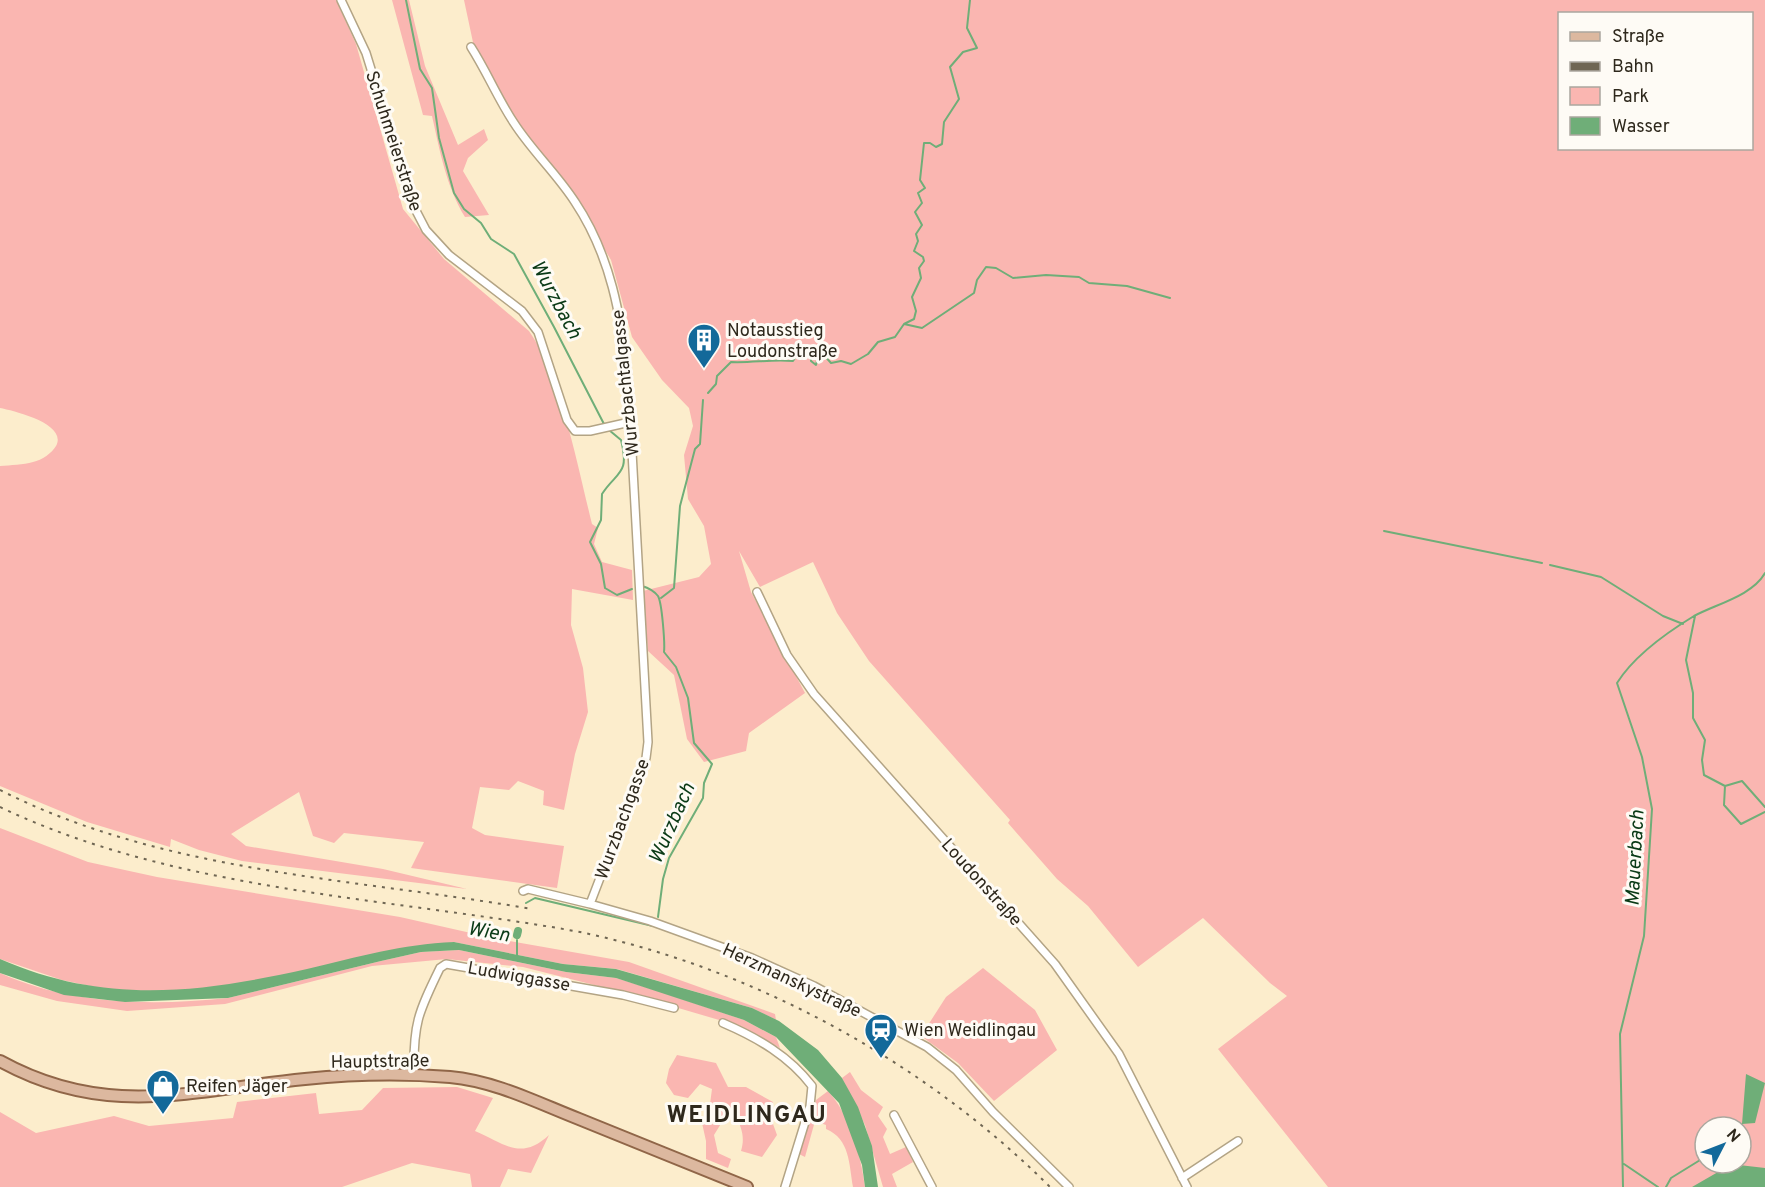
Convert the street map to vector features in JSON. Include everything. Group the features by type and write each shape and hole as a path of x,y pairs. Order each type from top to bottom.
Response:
{"main road":[{"name":"Hauptstraße","path":"0,1062 60,1086 106,1096 152,1098 308,1079 414,1075 459,1079 519,1095 747,1187"}],"street":[{"name":"Schuhmeierstraße","path":"341,0 366,53 413,205 426,230 450,255 522,311 538,332 567,420 575,431 590,431 630,422"},
{"name":"Wurzbachtalgasse","path":"471,47 515,125 576,203 599,244 611,276 622,326 640,599"},
{"name":"Loudonstraße","path":"757,592 787,655 814,694 1055,964 1119,1054 1187,1187"},
{"name":"Wurzbachgasse","path":"640,599 648,742 646,758 590,904 664,926"},
{"path":"523,891 528,889 590,904"},
{"name":"Herzmanskystraße","path":"664,926 752,958 814,986 917,1042 956,1070 993,1112 1069,1187"},
{"name":"Ludwiggasse","path":"414,1075 414,1035 418,1013 440,968 446,964 623,995 674,1008"},
{"path":"723,1023 753,1036 782,1055 800,1071 813,1091 785,1187"},
{"path":"894,1115 932,1187"},
{"path":"1182,1178 1238,1141"}],"green space":[{"path":"0,0 336,0 356,44 403,209 444,259 529,331 550,373 567,424 592,524 598,528 594,544 602,562 632,570 633,600 572,589 571,625 583,668 588,712 575,754 564,810 543,805 544,791 518,781 509,790 480,787 472,828 485,835 564,846 557,888 411,868 424,842 344,833 334,843 313,836 299,792 231,834 246,846 383,869 467,889 242,861 199,850 171,839 170,847 87,822 0,786 0,466 40,460 54,449 58,438 48,425 17,412 0,408"},
{"path":"392,0 409,0 425,66 458,145 484,129 488,140 468,158 463,171 489,215 465,217 458,205 444,168 432,116 423,115"},
{"path":"464,0 1765,0 1765,1187 1328,1187 1218,1049 1287,996 1270,983 1203,918 1138,967 1088,906 1057,879 1008,823 1010,820 869,661 837,613 813,562 760,587 739,551 751,592 805,693 749,733 746,751 704,762 687,739 674,675 648,651 643,591 699,577 711,564 704,526 688,499 684,455 693,426 689,408 662,380 632,337 611,260 571,193 511,119 474,47"},
{"path":"0,828 88,862 157,877 400,917 493,938 629,962 775,1014 776,1020 752,1008 617,969 563,964 454,942 216,988 146,992 109,990 62,980 0,959"},
{"path":"459,950 566,972 616,978 744,1020 776,1037 780,1048 743,1027 634,995 523,967 447,959 372,966 225,1004 127,1011 57,1001 0,985 0,973 27,984 83,997 141,1002 199,1001 228,998 421,952"},
{"path":"983,968 1035,1010 1057,1050 994,1101 958,1063 921,1036 946,997"},
{"path":"677,1055 716,1063 728,1087 746,1087 773,1102 773,1124 777,1135 762,1157 741,1151 742,1133 736,1117 722,1122 714,1135 718,1153 731,1159 728,1168 706,1159 706,1141 702,1123 713,1117 710,1104 712,1089 700,1084 688,1098 674,1095 666,1083 669,1069"},
{"path":"850,1072 861,1090 883,1107 878,1116 887,1129 883,1137 890,1154 906,1147 913,1162 892,1174 897,1187 883,1187 865,1125 842,1078"},
{"path":"457,1087 493,1098 475,1131 504,1145 521,1149 539,1143 549,1135 531,1173 508,1169 500,1187 472,1187 470,1174 412,1163 342,1187 0,1187 0,1112 36,1133 114,1116 149,1126 233,1118 237,1102 316,1093 319,1114 362,1110 383,1088"},
{"path":"828,1091 848,1123 861,1162 865,1187 853,1187 844,1146 834,1133 826,1129 826,1125 815,1121 805,1157 799,1154 816,1100"}],"water":[{"path":"454,942 563,964 616,969 752,1008 779,1021 818,1050 842,1078 858,1107 872,1146 878,1187 865,1187 862,1165 839,1103 776,1037 744,1020 616,978 566,972 459,950 421,952 228,998 125,1002 64,995 0,973 0,959 39,974 115,989 190,989 267,977 398,948"},
{"path":"1746,1074 1765,1083 1755,1123 1753,1123 1753,1115 1743,1115"},
{"path":"1753,1167 1765,1168 1765,1187 1692,1187 1713,1175 1753,1175"}],"waterway":[{"name":"Wurzbach","path":"406,0 420,69 432,88 439,138 454,193 464,209 481,223 491,239 514,254 605,426"},
{"path":"708,393 716,384 717,376 731,362 793,361 799,352 810,350 811,361 816,365 818,356 823,354 831,363 841,361 851,364 868,354 878,342 895,337 904,324 914,319 916,311 912,297 921,278 919,268 924,261 923,257 914,251 918,241 916,234 922,225 915,212 922,203 918,193 925,188 920,180 924,143 930,143 936,147 942,144 944,122 959,99 950,67 963,52 977,48 967,28 970,0"},
{"path":"904,324 922,328 974,293 977,280 986,267 996,268 1013,278 1046,275 1079,277 1089,283 1127,286 1170,298"},
{"path":"661,598 674,588 680,506 695,449 700,444 703,400"},
{"name":"Wurzbach","path":"609,430 621,440 623,466 602,494 601,520 590,542 601,564 605,588 617,595 632,589"},
{"path":"1384,531 1542,563"},
{"path":"1550,565 1601,577 1663,616 1683,624"},
{"name":"Mauerbach","path":"1623,1187 1620,1034 1644,936 1652,809 1642,757 1617,683 1641,654 1662,638 1694,616 1743,594 1752,588 1765,573"},
{"name":"Wurzbach","path":"642,586 658,596 663,623 664,652 676,667 688,698 694,743 712,764 704,783 703,798 669,858 663,879 658,917"},
{"path":"1695,616 1686,660 1693,693 1693,718 1705,740 1702,760 1704,775 1725,786 1742,781 1765,807"},
{"path":"1725,786 1724,805 1741,824 1765,812"},
{"name":"Wurzbach","path":"526,903 535,898 653,926"},
{"name":"Wurzbach","path":"517,935 518,931"},
{"name":"Wurzbach","path":"517,940 517,955"},
{"path":"1624,1164 1658,1187"},
{"path":"1666,1187 1671,1178 1693,1164"}],"railway":[{"path":"0,790 63,818 127,839 193,856 328,880 532,909"},
{"path":"0,807 68,835 139,857 211,875 580,932 645,948 709,969 833,1026 892,1061 948,1099 1001,1142 1050,1187"}],"place":[{"name":"Notausstieg Loudonstraße","path":"704,369"},
{"name":"Wien Weidlingau","path":"881,1059"},
{"name":"Reifen Jäger","path":"163,1115"}],"district":[{"name":"WEIDLINGAU","path":"747,1114"}],"water label":[{"name":"Wien","path":"489,931"}]}
